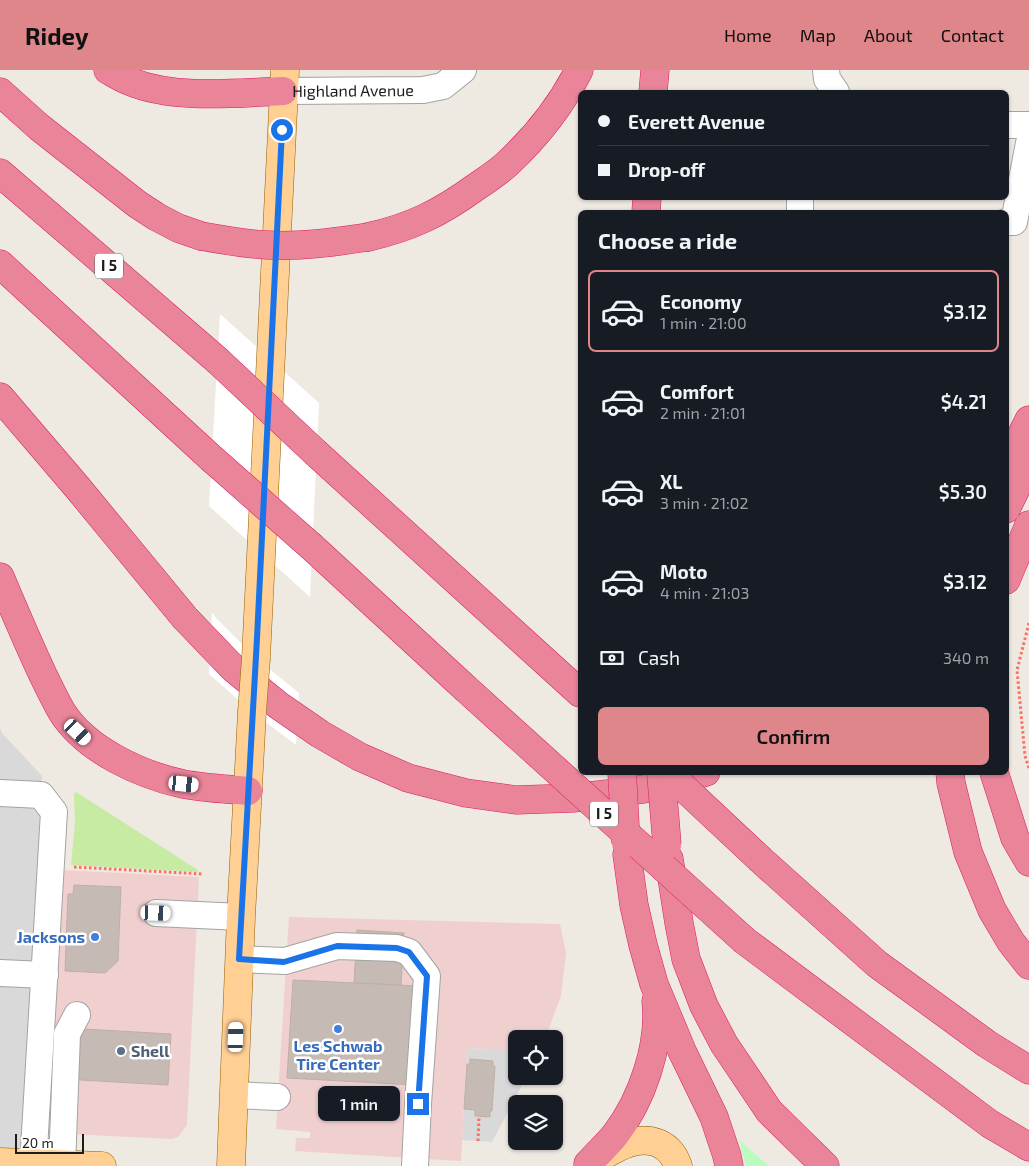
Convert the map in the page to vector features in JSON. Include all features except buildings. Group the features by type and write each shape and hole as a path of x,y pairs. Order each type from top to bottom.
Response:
{"highway":[{"path":"108,70 129,81 152,88 184,93 229,93 284,80"},
{"path":"0,92 39,127 157,217 178,228 201,236 269,245 331,242 392,232 418,222 451,205 506,165 533,138 553,114 579,70"},
{"path":"653,90 655,70"},
{"name":"I 5","path":"0,172 217,360 317,454 578,691"},
{"name":"I 5","path":"0,264 211,458 312,547 745,941 990,1124 1029,1146"},
{"path":"0,397 185,618 233,668 278,705 320,734 360,757 408,778 466,793 516,800 573,798 624,792 658,787 696,775"},
{"path":"1009,460 1029,420"},
{"path":"1009,503 1029,462"},
{"path":"1009,573 1029,525"},
{"path":"0,577 37,662 62,713 92,745 116,760 150,774 184,784 248,791"},
{"path":"622,775 627,854 642,945 654,984 682,1050 714,1116 729,1166"},
{"path":"661,775 667,845 679,923 686,959 704,1006 724,1044 769,1111 825,1166"},
{"path":"669,775 877,964 987,1044 1029,1070"},
{"path":"951,775 968,852 988,902 1011,942 1029,965"},
{"path":"995,775 1015,838 1029,862"},
{"path":"586,1165 614,1136 629,1114 642,1085 650,1063 658,1015 654,984"}],"main road":[{"path":"230,1166 284,80"},
{"path":"586,1165 620,1146 649,1140 665,1146 674,1156 678,1166"},
{"path":"0,1162 102,1166"}],"street":[{"name":"Highland Avenue","path":"284,80 423,90 443,86 463,70"},
{"path":"1009,125 1029,125"},
{"path":"1009,222 1014,222 1029,143"},
{"path":"0,793 41,795 54,812 33,1164"},
{"path":"156,913 241,917"},
{"path":"239,959 284,962 337,946 397,948 409,952 427,976 415,1166"},
{"path":"0,973 45,974"},
{"path":"62,1165 67,1034 77,1015"},
{"path":"234,1095 277,1097"}],"path":[{"path":"1029,623 1017,670 1025,756 1029,768"},
{"path":"68,867 203,874"},
{"path":"478,1141 479,1116"}],"shaded area":[{"path":"0,728 2,733 42,776 22,1166 0,1166"},
{"path":"63,870 199,877 187,1125 178,1137 172,1139 48,1133"},
{"path":"289,917 560,924 566,953 561,996 548,1030 508,1030 508,1050 467,1048 461,1161 295,1151 296,1138 310,1138 310,1132 276,1129"},
{"path":"467,1048 508,1050 508,1085 522,1085 517,1095 508,1095 508,1112 492,1142 462,1140"}],"green space":[{"path":"76,792 198,870 198,872 71,865 75,822 74,794"},
{"path":"739,1140 769,1166 746,1166"}],"pier":[{"path":"220,314 319,403 310,597 209,506"},
{"path":"212,612 256,658 299,693 296,745 252,712 209,674"}],"place":[{"name":"Jacksons","path":"95,937"},
{"name":"Les Schwab Tire Center","path":"338,1029"},
{"name":"Shell","path":"121,1051"}],"route":[{"path":"282,130 239,959 284,962 337,946 397,948 409,952 427,976 418,1104"}]}
